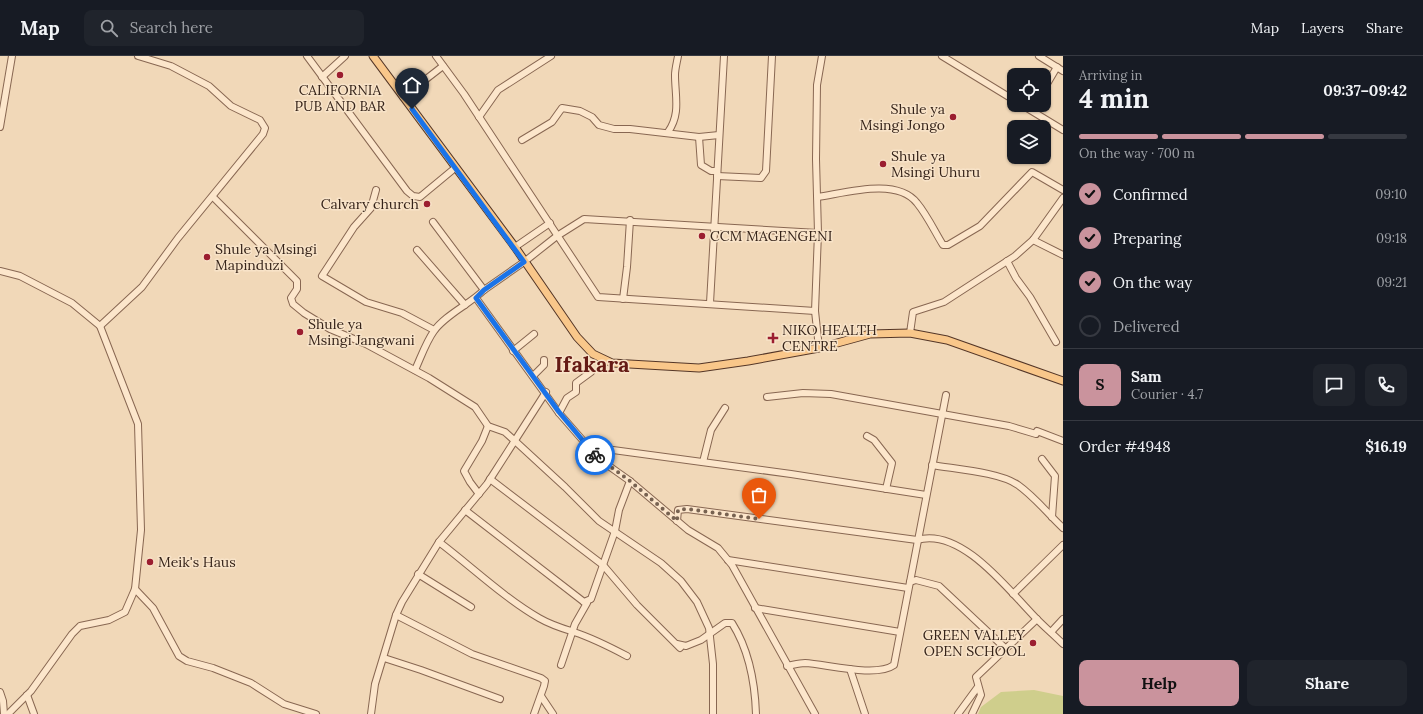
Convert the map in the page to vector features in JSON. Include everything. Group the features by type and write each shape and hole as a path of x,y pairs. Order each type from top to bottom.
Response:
{"main road":[{"path":"373,56 515,247 577,337 593,354 612,363 699,368 819,348 870,334 910,333 947,340 1063,381"}],"street":[{"path":"0,127 12,56"},
{"path":"100,326 142,287 178,238 263,134 265,128 260,120 231,106 209,86 171,66 138,56"},
{"path":"307,56 407,191 413,196 420,197 455,168"},
{"path":"322,77 345,56"},
{"path":"436,56 479,117 598,296 623,299 710,303 815,311"},
{"path":"668,132 673,125 677,108 675,74 678,56"},
{"path":"710,303 724,56"},
{"path":"699,136 701,165 717,173 761,178 766,171 772,56"},
{"path":"819,348 815,311 818,233 816,159 817,85 822,56"},
{"path":"942,56 1007,96"},
{"path":"1039,56 1063,71"},
{"path":"479,117 498,90 549,57"},
{"path":"403,97 443,66"},
{"path":"1051,77 1057,67"},
{"path":"522,140 552,122 562,108 580,111 592,117 599,125 614,129 668,132 699,136 719,136"},
{"path":"1038,112 1063,130"},
{"path":"818,197 867,189 889,188 905,194 917,202 943,245 948,245 980,226 998,210 1032,172 1063,190"},
{"path":"376,190 371,208 354,227 322,276 366,302 402,313 434,330"},
{"path":"213,197 297,281 297,289 291,298 293,304 304,313 330,329 366,344 415,370 474,407 488,426 505,432 565,487 599,521 661,562 681,581 697,602 708,624 713,664 713,714"},
{"path":"910,333 913,312 944,302 1007,261 1034,240 1063,198"},
{"path":"415,370 434,330 465,304 476,298 484,290 524,262 557,236 584,219 630,220 818,233"},
{"path":"623,299 630,220"},
{"path":"433,222 484,290"},
{"path":"515,247 550,223"},
{"path":"1034,240 1063,255"},
{"path":"417,250 465,304"},
{"path":"1007,261 1056,342"},
{"path":"0,271 20,276 72,303 100,326 138,424 142,530 135,589 125,612 109,620 80,626 72,634 27,695 8,714"},
{"path":"476,298 513,351 546,392 559,412 596,457 630,481 677,521 718,548 728,560 815,714"},
{"path":"513,351 534,334"},
{"path":"533,376 544,365 544,360"},
{"path":"559,412 567,398 576,392 576,383 591,372"},
{"path":"370,714 375,684 396,615 418,574 439,542 479,494 546,392"},
{"path":"767,397 803,393 831,394 1009,426 1037,432 1063,440"},
{"path":"787,666 804,663 850,669 883,670 894,665 946,395"},
{"path":"703,462 711,430 725,408"},
{"path":"479,494 464,471 482,441 488,426"},
{"path":"866,436 874,440 892,463 886,489"},
{"path":"596,457 612,450 926,495"},
{"path":"1042,459 1055,476 1052,516"},
{"path":"932,465 999,477 1017,484 1038,501 1063,528"},
{"path":"490,478 603,565 637,605 678,646 686,646 710,635 725,623 733,624 743,645 751,673 756,714"},
{"path":"584,602 591,599 615,532 618,510 630,481"},
{"path":"677,521 678,510 687,509 917,540 927,537 952,543 967,551 984,564 1063,644"},
{"path":"465,510 587,603 573,631 561,665"},
{"path":"439,542 519,604 556,627 573,631 627,656"},
{"path":"1013,594 1063,544"},
{"path":"728,560 909,585 916,580 939,586 1005,648"},
{"path":"418,574 471,608"},
{"path":"135,589 152,608 179,656 187,661 213,668 251,683 284,704 316,714"},
{"path":"755,608 900,632"},
{"path":"396,615 472,654 541,678 545,683 534,714"},
{"path":"972,714 981,695 976,677 1037,619"},
{"path":"1050,632 1063,619"},
{"path":"384,658 422,670 500,699"},
{"path":"850,669 865,714"},
{"path":"958,714 978,688"},
{"path":"0,692 4,714"},
{"path":"27,695 34,714"},
{"path":"541,696 554,714"}],"shaded area":[{"path":"1034,690 1063,696 1063,714 978,714 981,707 1001,692"}],"way so far":[{"path":"595,455 630,481 677,521 678,510 682,509 759,519"}],"place":[{"name":"CALIFORNIA PUB AND BAR","path":"340,75"},
{"name":"Shule ya Msingi Jongo","path":"953,117"},
{"name":"Shule ya Msingi Uhuru","path":"883,164"},
{"name":"Calvary church","path":"427,204"},
{"name":"CCM MAGENGENI","path":"702,236"},
{"name":"Shule ya Msingi Mapinduzi","path":"207,257"},
{"name":"Shule ya Msingi Jangwani","path":"300,332"},
{"name":"NIKO HEALTH CENTRE","path":"773,338"},
{"name":"Meik's Haus","path":"150,562"},
{"name":"GREEN VALLEY OPEN SCHOOL","path":"1033,643"}],"district":[{"name":"Ifakara","path":"592,364"}],"route":[{"path":"412,109 515,247 524,262 484,290 476,298 513,351 546,392 572,430 595,455"}]}
